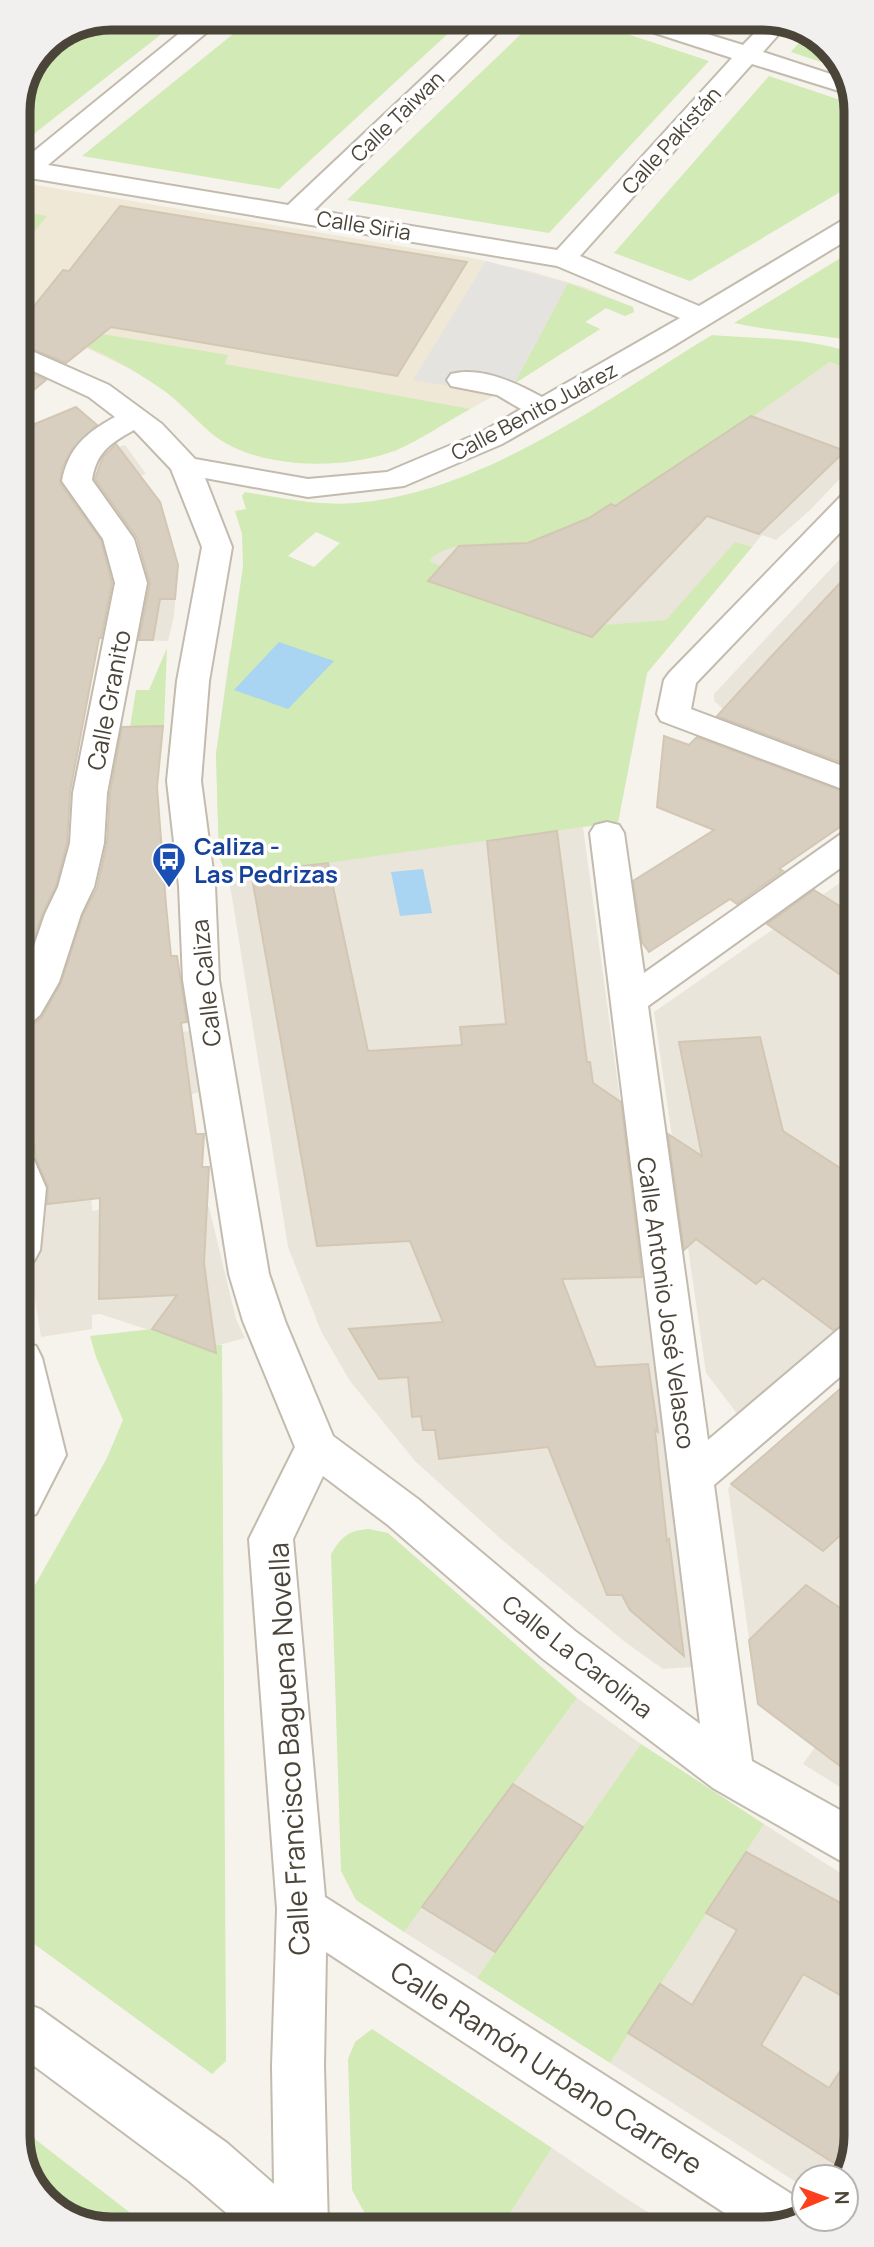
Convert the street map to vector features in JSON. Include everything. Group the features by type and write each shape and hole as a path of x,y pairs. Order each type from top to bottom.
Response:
{"street":[{"path":"30,162 197,30"},
{"name":"Calle Taiwan","path":"294,214 487,30"},
{"path":"670,30 840,84"},
{"name":"Calle Pakistán","path":"563,259 770,30"},
{"name":"Calle Siria","path":"30,169 563,259 701,317"},
{"name":"Calle Benito Juárez","path":"185,466 308,488 393,480 492,438 844,231"},
{"name":"Calle Caliza","path":"30,359 99,391 152,429 185,466 217,547 193,681 184,781 197,886 201,980 249,1274 264,1321 316,1447"},
{"path":"461,380 505,388 542,409"},
{"name":"Calle Granito","path":"30,1001 41,982 87,843 90,793 131,583 127,557 120,538 77,481 78,463 86,449 104,434 135,418"},
{"path":"844,510 680,680 673,714 844,779"},
{"name":"Calle Antonio José Velasco","path":"607,833 730,1773"},
{"path":"628,1002 844,848"},
{"path":"691,1479 844,1349"},
{"path":"30,1397 45,1455 30,1484"},
{"name":"Calle La Carolina","path":"316,1447 403,1512 559,1645 730,1773 844,1837"},
{"name":"Calle Francisco Baguena Novella","path":"301,2217 298,2066 302,1909 271,1539 316,1447"},
{"name":"Calle Ramón Urbano Carrere","path":"302,1909 777,2216"},
{"path":"30,2032 208,2162 271,2217"}],"shaded area":[{"path":"30,184 472,258 584,287 633,307 634,312 625,316 606,308 585,322 600,329 497,394 396,451 343,463 297,463 263,458 236,448 211,433 165,391 132,370 70,340 30,327"},
{"path":"486,261 568,283 514,384 497,394 413,380"},
{"path":"830,362 844,368 844,474 776,540 762,535 647,673 618,822 583,827 695,1651 693,1667 663,1669 625,1642 501,1539 415,1461 350,1381 321,1331 288,1247 232,897 228,877 219,857 216,754 230,651 439,550 611,504 728,432"},
{"path":"125,445 146,474 140,476 161,502 178,563 174,616 168,641 138,640 144,599 142,556 135,534 129,535 116,509 98,489 93,470 97,453"},
{"path":"844,555 844,754 723,709 714,701 714,694"},
{"path":"844,880 844,1322 738,1415 706,1373 654,1012"},
{"path":"76,1023 92,1211 99,1210 103,1169 99,1042 189,1031 199,1092 190,1095 196,1133 204,1134 203,1166 209,1167 208,1201 202,1202 202,1207 209,1207 236,1319 245,1338 215,1346 195,1345 100,1314 92,1315 92,1329 41,1337 32,1279 42,1201 30,1140 30,1025"},
{"path":"844,1386 844,1790 803,1764 815,1747 758,1704 728,1488"},
{"path":"577,1698 641,1744 477,1978 404,1932"},
{"path":"764,1824 844,1875 844,2146 839,2163 790,2163 790,2178 610,2063"},
{"path":"552,2148 655,2217 507,2217"}],"green space":[{"path":"167,30 30,137 33,90 38,75 57,50 70,41 95,31"},
{"path":"238,30 452,30 279,189 82,156"},
{"path":"525,30 615,30 709,61 549,233 347,200"},
{"path":"801,40 829,65 791,52"},
{"path":"769,76 843,101 844,190 690,281 614,253"},
{"path":"30,213 47,216 30,237"},
{"path":"844,256 844,340 734,323"},
{"path":"568,283 633,307 634,312 625,316 606,308 585,322 600,329 514,384"},
{"path":"30,322 228,355 225,364 470,409 415,441 375,457 326,464 275,460 229,445 147,379 112,359 30,327"},
{"path":"712,335 801,341 844,351 844,368 830,362 665,476 595,515 529,543 450,548 429,561 441,566 429,581 592,637 604,625 666,620 735,542 752,547 647,673 618,822 228,877 219,857 216,754 243,566 242,534 235,511 246,509 242,496 245,492 341,504 403,495 450,481 496,462 586,414","holes":["316,532 340,543 314,567 288,556"]},
{"path":"167,648 164,726 130,727 136,690 149,690"},
{"path":"152,1329 195,1345 222,1345 226,2061 212,2074 30,1941 30,1590 107,1458 123,1420 90,1336"},
{"path":"369,1529 388,1533 577,1698 404,1932 356,1900 341,1871 331,1554 346,1536"},
{"path":"641,1744 764,1824 610,2063 477,1978"},
{"path":"372,2029 552,2148 507,2217 367,2217 352,2190 348,2059 355,2042"},
{"path":"30,2135 136,2217 95,2216 62,2200 50,2190 38,2172 31,2152"}],"water":[{"path":"279,642 334,661 288,709 234,690"},
{"path":"423,869 432,913 400,916 391,872"}],"building":[{"path":"120,206 467,262 397,376 111,327 66,363 30,348 30,311 63,270 69,271"},
{"path":"30,373 46,380 30,393"},
{"path":"76,407 97,425 72,449 62,468 60,483 101,540 112,583 70,792 67,843 56,886 30,951 30,426"},
{"path":"751,416 844,451 759,534 707,516 592,637 428,581 459,546 528,543 589,518 611,504 615,506"},
{"path":"116,444 160,502 178,565 175,599 160,599 153,640 139,640 150,583 137,538 95,479 103,457"},
{"path":"844,579 844,764 717,716"},
{"path":"163,726 157,787 166,905 171,956 177,956 187,1022 181,1023 196,1134 204,1134 202,1167 209,1167 204,1263 216,1353 152,1329 177,1295 99,1299 100,1198 47,1204 48,1187 36,1159 34,1143 30,1142 30,1025 42,1017 61,983 83,915 97,888 107,843 110,793 122,727"},
{"path":"664,736 689,745 697,737 844,792 844,824 779,869 783,871 737,904 730,899 649,952 642,942 633,881 714,830 657,807"},
{"path":"557,831 587,1062 590,1062 593,1083 621,1102 642,1277 562,1279 596,1367 648,1364 658,1432 655,1430 667,1541 669,1539 684,1656 630,1610 622,1595 607,1595 548,1447 439,1459 435,1430 423,1430 421,1416 412,1417 408,1377 379,1379 349,1329 443,1322 410,1241 317,1246 251,872 328,863 368,1051 462,1045 460,1027 506,1024 487,841"},
{"path":"814,890 844,909 844,977 767,924"},
{"path":"760,1037 783,1131 844,1171 844,1326 833,1330 763,1278 756,1284 696,1239 684,1250 668,1134 702,1156 679,1042"},
{"path":"844,1386 844,1532 823,1551 731,1484"},
{"path":"806,1585 844,1611 844,1769 758,1704 749,1640"},
{"path":"513,1784 583,1827 495,1952 422,1907"},
{"path":"746,1852 844,1905 844,1997 803,1974 761,2045 829,2088 844,2065 844,2146 839,2163 834,2163 628,2033 660,1984 692,2005 737,1930 706,1913"}],"place":[{"name":"Caliza - Las Pedrizas","path":"169,889"}]}
